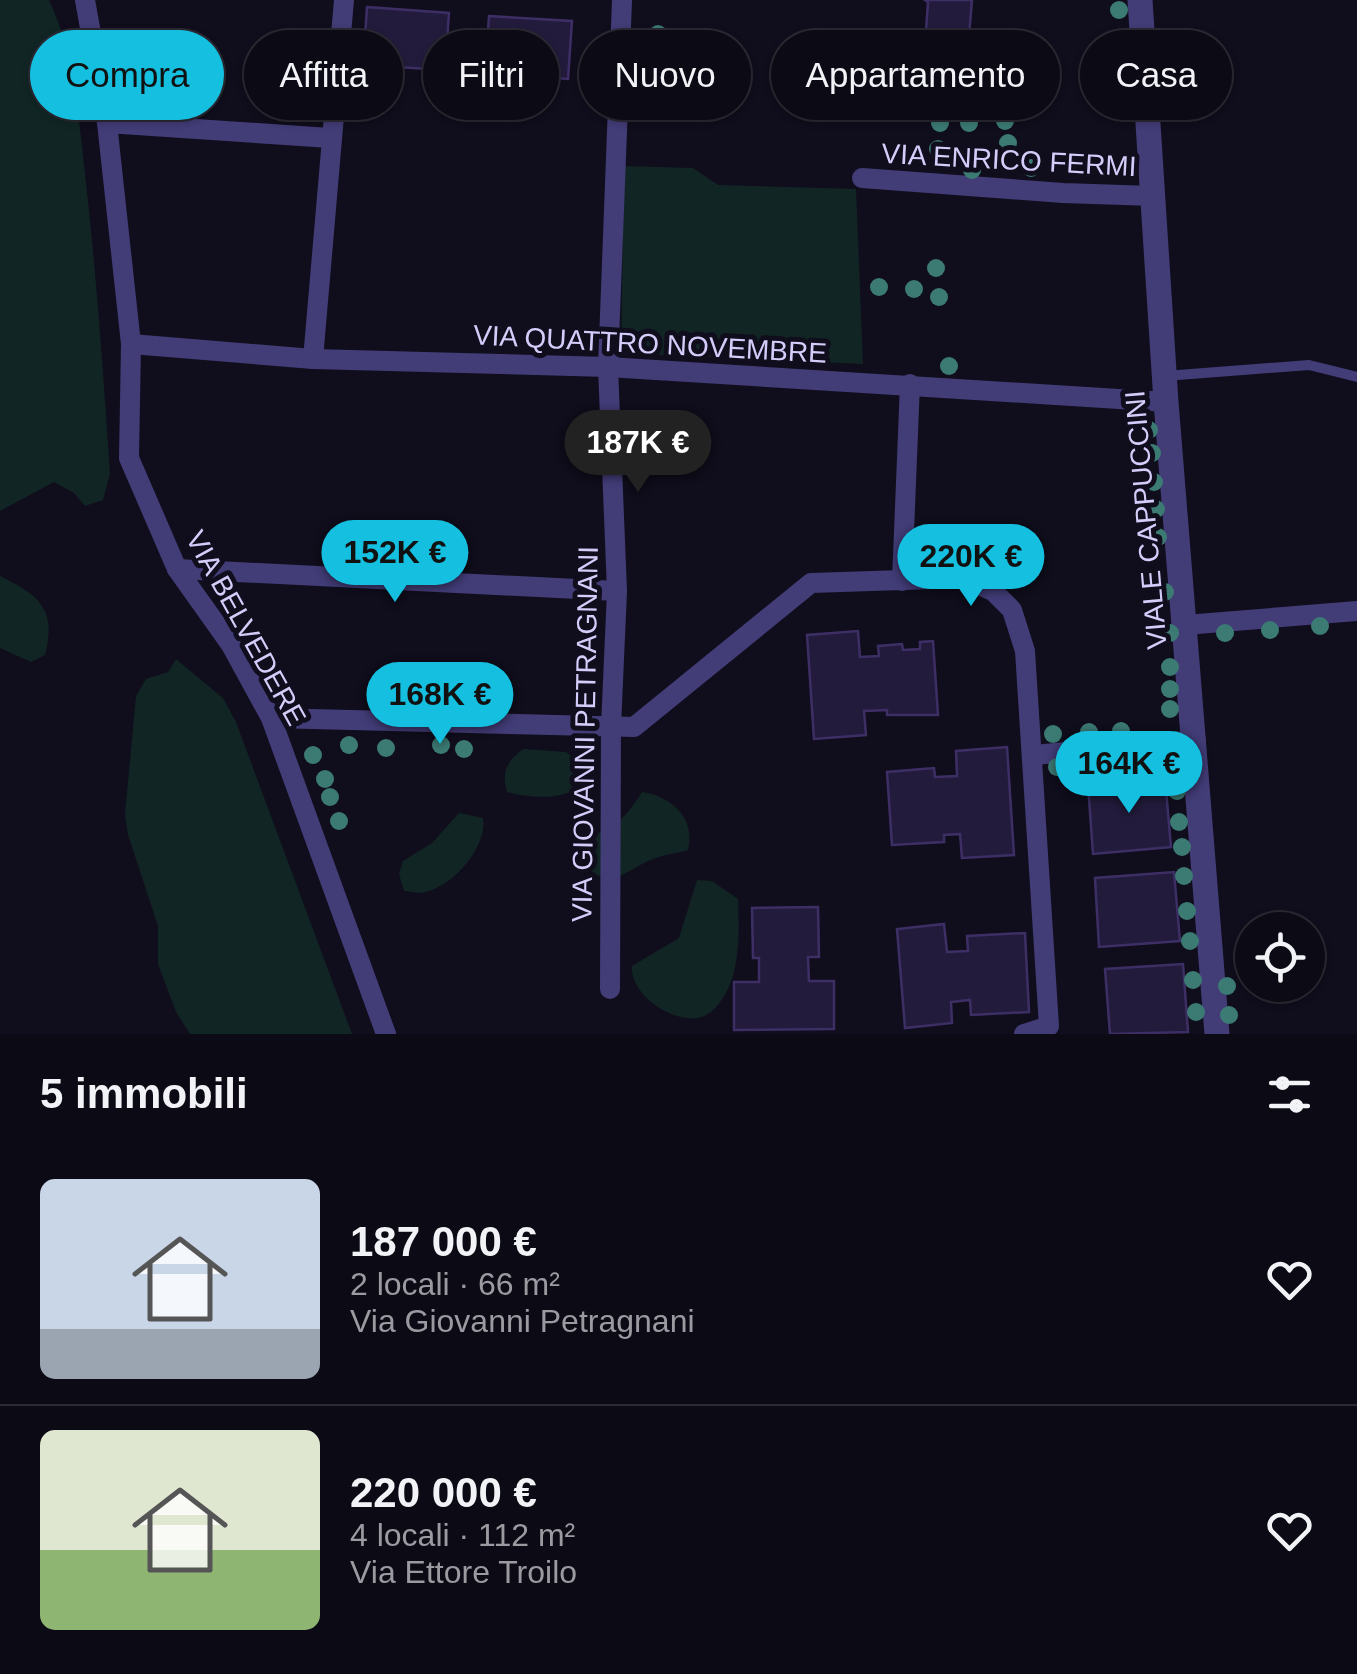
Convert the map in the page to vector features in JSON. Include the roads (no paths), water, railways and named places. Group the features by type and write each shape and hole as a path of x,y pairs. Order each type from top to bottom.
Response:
{"street":[{"name":"VIA BELVEDERE","path":"85,0 107,123 131,344 128,458 177,569 231,645 271,718 386,1034"},
{"path":"313,359 344,0"},
{"name":"VIA GIOVANNI PETRAGNANI","path":"610,988 611,727 617,592 608,367 622,0"},
{"name":"VIALE CAPPUCCINI","path":"1140,0 1165,389 1217,1034"},
{"path":"107,123 330,138"},
{"name":"VIA ENRICO FERMI","path":"862,178 1153,196"},
{"name":"VIA QUATTRO NOVEMBRE","path":"131,344 313,359 608,367 910,384 1165,389"},
{"path":"902,581 910,384"},
{"path":"177,569 617,592"},
{"path":"271,718 634,727 811,583 963,578 992,591 1012,610 1025,651 1049,1026 1024,1034"},
{"path":"1184,625 1357,611"},
{"path":"1034,755 1196,740"}],"lane":[{"path":"1165,389 1309,366 1357,376"}]}
